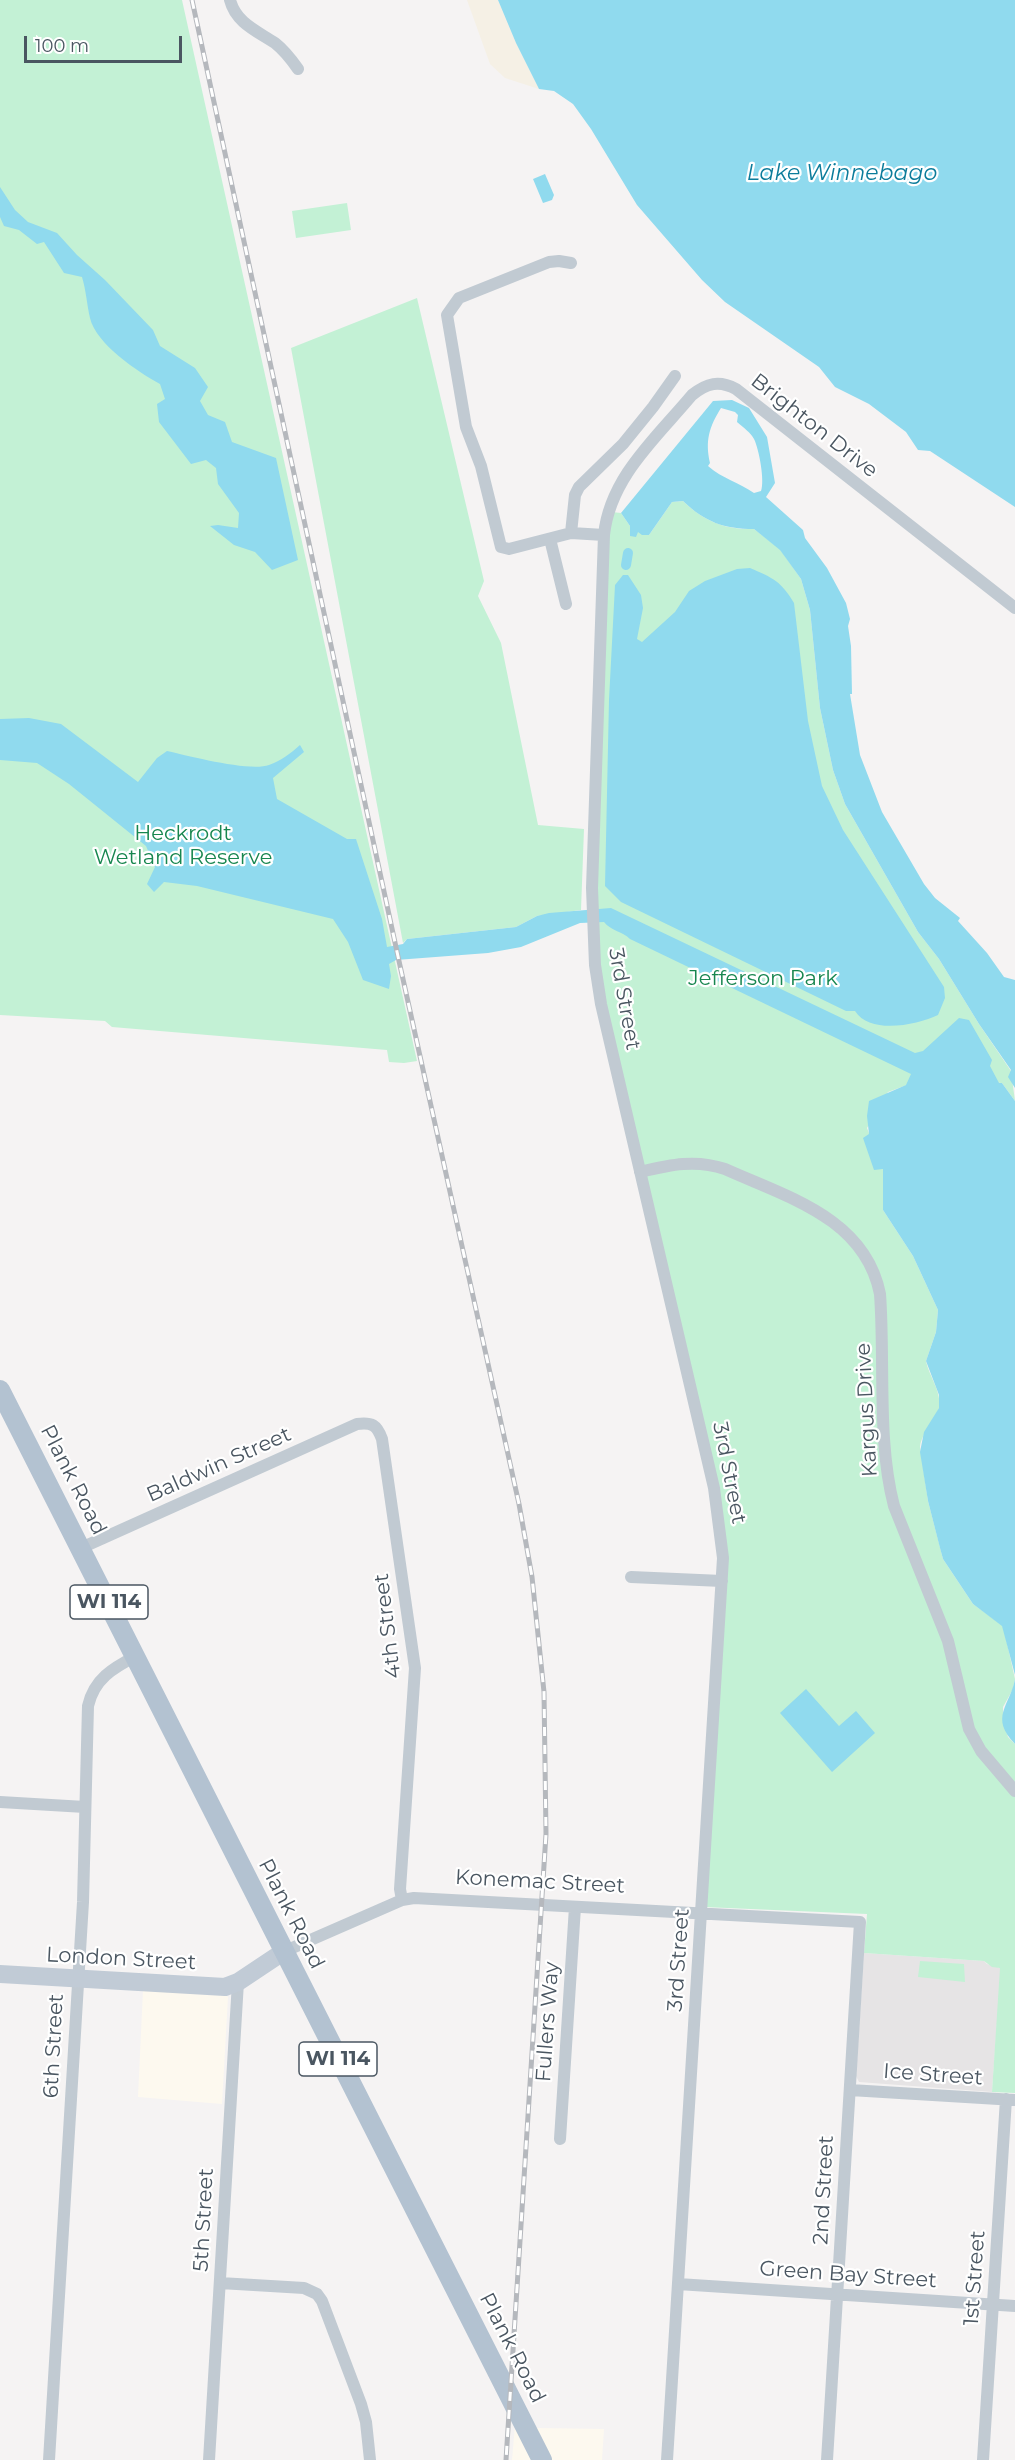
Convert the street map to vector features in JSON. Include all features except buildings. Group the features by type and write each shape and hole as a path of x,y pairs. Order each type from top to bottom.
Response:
{"main road":[{"name":"Plank Road","path":"0,1390 542,2460"}],"street":[{"path":"230,0 235,12 243,22 282,49 298,69"},
{"path":"572,263 549,262 459,298 447,315 466,427 481,466 501,547 509,549 571,533 604,535"},
{"path":"571,533 575,495 579,487 623,444 675,376"},
{"name":"Brighton Drive","path":"610,504 630,470 692,395 706,386 722,383 736,389 1015,608"},
{"name":"3rd Street","path":"610,504 604,535 592,906 595,965 601,1004 714,1488 722,1539 722,1581 667,2460"},
{"path":"550,539 566,604"},
{"name":"Kargus Drive","path":"640,1172 679,1163 708,1164 725,1169 831,1220 851,1236 869,1261 879,1294 884,1422 894,1506 948,1641 969,1729 981,1751 1015,1791"},
{"name":"Baldwin Street","path":"81,1548 357,1424 373,1424"},
{"name":"4th Street","path":"373,1424 382,1439 415,1668 400,1888 402,1900"},
{"path":"631,1577 722,1581"},
{"name":"6th Street","path":"49,2460 83,1902 90,1696 94,1687 107,1673 136,1656"},
{"path":"0,1802 85,1807"},
{"name":"Konemac Street","path":"238,1982 283,1952 402,1900 414,1898 860,1922"},
{"name":"Fullers Way","path":"560,2139 575,1907"},
{"name":"2nd Street","path":"827,2460 860,1922"},
{"name":"London Street","path":"0,1974 213,1987 225,1987 238,1982"},
{"name":"5th Street","path":"209,2460 238,1982"},
{"name":"Ice Street","path":"850,2090 1010,2100"},
{"name":"1st Street","path":"983,2460 1010,2100"},
{"path":"220,2283 304,2288 317,2294 361,2404 368,2433 370,2460"},
{"name":"Green Bay Street","path":"678,2284 1015,2306"}],"shaded area":[{"path":"864,1953 984,1961 1001,1968 992,2092 859,2082 856,2076"},
{"path":"143,1990 226,1995 228,1997 222,2104 138,2097"},
{"path":"515,2425 533,2460 512,2460"},
{"path":"536,2428 604,2429 602,2460 552,2460"}],"green space":[{"name":"Heckrodt Wetland Reserve","path":"0,0 182,0 417,1061 389,1062 387,1050 112,1027 105,1021 0,1015"},
{"path":"347,203 351,230 296,238 292,211"},
{"path":"417,298 484,581 478,596 501,643 538,825 584,829 581,910 537,916 516,927 407,939 403,943 291,348"},
{"name":"Jefferson Park","path":"683,501 715,523 734,528 754,529 780,549 801,579 810,610 820,708 833,770 845,804 918,932 939,959 1011,1071 1015,1101 1002,1083 910,1080 907,1085 888,1092 867,1128 883,1169 883,1210 913,1256 938,1310 936,1332 926,1361 939,1396 939,1408 923,1436 920,1447 928,1501 943,1559 973,1604 1002,1625 1015,1679 1013,1689 1003,1707 1003,1721 1008,1737 1015,1744 1015,2093 992,2092 1000,1968 992,1967 984,1961 864,1953 867,1914 704,1907 726,1560 605,1006 593,924 608,533 612,512 621,513 630,526 649,535 672,502"},
{"path":"920,1961 964,1964 965,1982 918,1977"}],"sand":[{"path":"467,0 498,0 539,89 505,78 490,64"}],"water":[{"name":"Lake Winnebago","path":"498,0 1015,0 1015,507 930,451 918,450 906,432 869,404 835,387 819,367 725,302 702,280 637,205 591,129 573,104 554,91 539,89"},
{"path":"545,174 554,195 552,200 543,203 533,179"},
{"path":"0,187 15,210 28,222 57,233 105,280 153,330 160,346 195,368 208,387 200,401 208,415 225,422 232,442 276,458 298,560 272,570 255,552 234,545 210,526 238,528 239,513 218,484 216,468 206,460 191,464 159,422 157,404 165,399 160,384 130,365 100,338 90,318 82,277 64,273 44,242 37,244 19,230 4,226 0,217"},
{"path":"732,400 749,408 767,437 775,483 766,497 803,530 805,538 827,568 846,603 850,619 848,626 851,646 852,694 850,694 860,755 882,812 924,884 935,898 960,918 958,921 987,953 1004,977 1015,980 1015,1088 1008,1077 1011,1070 979,1024 939,959 918,932 845,804 833,770 820,708 810,610 801,579 780,550 754,529 733,528 716,523 699,514 683,501 672,502 649,535 642,535 638,532 636,537 630,536 630,526 621,513 713,401","holes":["721,408 738,415 737,422 753,437 758,450 762,486 761,491 754,493 708,466 710,463 708,441 714,422"]},
{"path":"750,568 776,581 794,603 808,721 822,786 843,830 944,987 945,998 938,1015 929,1019 894,1026 871,1023 855,1011 846,1011 621,902 605,886 609,700 615,585 623,575 628,575 641,595 643,608 637,639 642,642 675,612 689,591 705,581 737,569"},
{"path":"29,718 61,724 138,782 157,758 167,751 219,762 260,767 278,761 300,745 304,752 273,778 277,799 347,839 356,839 382,919 387,947 403,944 407,939 516,927 537,916 549,913 611,908 915,1053 923,1051 959,1018 969,1020 992,1060 990,1066 999,1083 1002,1083 1015,1101 1015,1675 1002,1626 973,1604 943,1559 928,1501 920,1452 924,1432 939,1408 939,1395 926,1361 936,1332 938,1310 913,1256 883,1210 883,1169 874,1170 863,1138 869,1134 867,1116 869,1101 906,1085 911,1074 630,939 604,922 580,923 521,947 488,953 396,960 389,964 391,976 389,989 363,980 348,942 333,919 197,886 164,882 154,892 147,884 155,867 146,846 69,784 37,763 0,760 0,719"},
{"path":"1015,1679 1015,1744 1007,1735 1002,1719"},
{"path":"806,1689 839,1726 856,1711 875,1733 832,1772 780,1713"}],"waterway":[{"path":"626,565 628,553"}],"railway":[{"path":"192,0 399,961 519,1504 532,1577 544,1692 546,1834 506,2460"}]}
